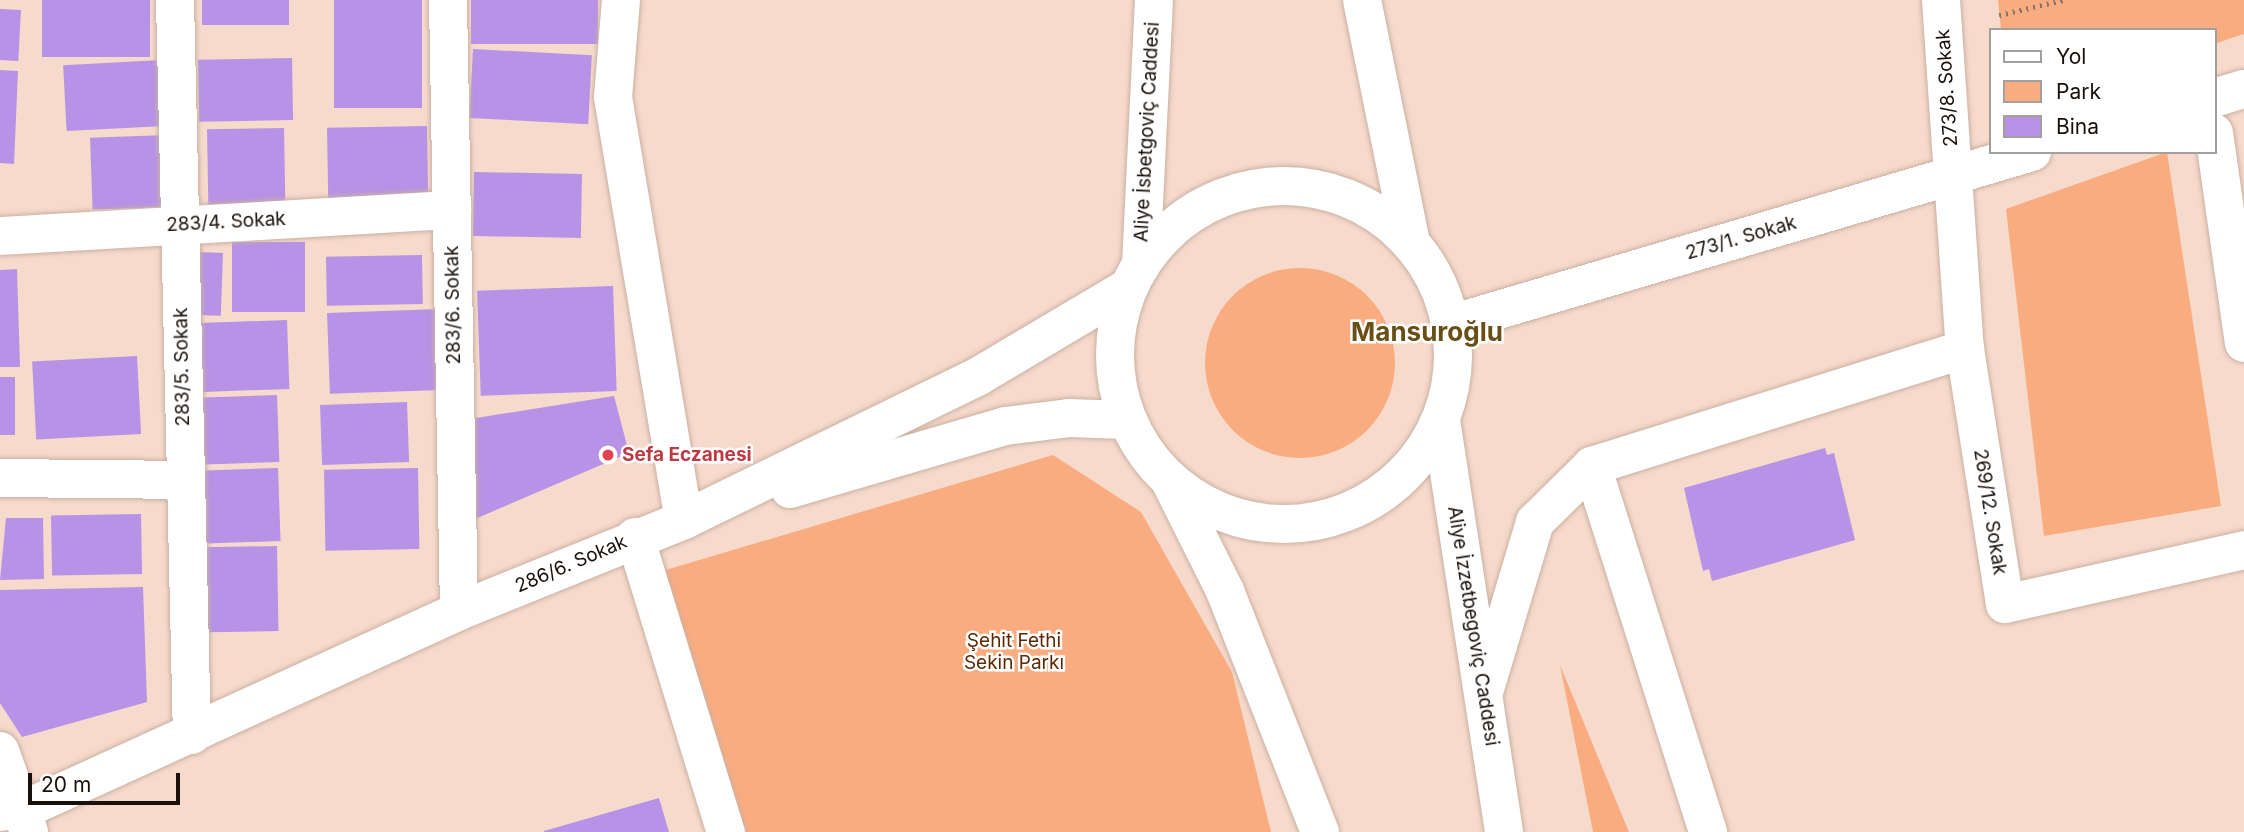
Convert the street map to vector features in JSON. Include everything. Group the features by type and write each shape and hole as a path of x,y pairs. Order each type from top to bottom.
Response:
{"street":[{"name":"283/5. Sokak","path":"175,0 183,480 192,735"},
{"name":"283/6. Sokak","path":"448,0 459,611"},
{"path":"621,0 613,97 684,520 1004,426 1069,418 1125,420"},
{"name":"Aliye İsbetgoviç Caddesi","path":"1135,276 1154,0"},
{"path":"1362,0 1411,243"},
{"name":"273/8. Sokak","path":"1941,0 1953,175"},
{"path":"2216,97 2244,89"},
{"path":"2216,147 2244,343"},
{"name":"273/1. Sokak","path":"1451,324 2025,154"},
{"name":"269/12. Sokak","path":"1953,175 1965,349 2005,604 2244,550"},
{"path":"1168,478 1206,506 1250,521 1297,524 1343,515 1384,493 1418,461 1441,420 1453,373 1451,324 1436,281 1411,243 1374,212 1329,193 1282,186 1234,194 1193,213 1150,245 1135,276 1116,329 1115,373 1125,420 1168,478 1225,591 1320,832"},
{"name":"283/4. Sokak","path":"0,236 452,210"},
{"name":"286/6. Sokak","path":"18,818 459,611 635,537 684,520 979,376 1135,276"},
{"path":"1484,692 1535,522 1592,466 1965,349"},
{"name":"Aliye İzzetbegoviç Caddesi","path":"1441,420 1504,832"},
{"path":"1592,466 1708,832"},
{"path":"0,478 183,480"},
{"path":"635,537 726,832"},
{"path":"0,751 18,818"}],"path":[{"path":"1999,15 2064,0"}],"green space":[{"path":"1998,0 2244,0 2244,34 2216,43 2216,28 2001,28"},
{"path":"2167,154 2221,506 2044,536 2006,209"},
{"path":"1300,268 1336,275 1367,296 1388,327 1395,363 1388,399 1367,430 1336,451 1300,458 1264,451 1233,430 1212,399 1205,363 1212,327 1233,296 1264,275"},
{"name":"Şehit Fethi Sekin Parkı","path":"1053,455 1141,512 1232,672 1271,832 742,832 642,577"},
{"path":"1560,665 1629,832 1593,832"}],"building":[{"path":"42,0 150,0 150,57 42,57"},
{"path":"202,0 289,0 289,25 202,25"},
{"path":"334,0 422,0 422,108 334,108"},
{"path":"471,0 598,0 598,44 471,44"},
{"path":"0,9 21,10 18,61 0,60"},
{"path":"473,49 592,55 588,124 469,118"},
{"path":"292,58 293,120 199,122 198,60"},
{"path":"161,60 164,126 67,131 63,65"},
{"path":"0,70 18,71 14,164 0,163"},
{"path":"427,126 428,201 328,203 327,128"},
{"path":"284,128 285,208 208,209 207,129"},
{"path":"166,135 169,207 93,210 90,138"},
{"path":"474,172 582,174 581,238 473,236"},
{"path":"232,242 305,242 305,312 232,312"},
{"path":"197,252 223,253 221,316 195,315"},
{"path":"422,255 423,304 327,306 326,257"},
{"path":"17,269 20,367 0,367 0,270"},
{"path":"613,286 617,391 481,396 477,291"},
{"path":"439,309 442,390 330,394 327,313"},
{"path":"287,320 289,389 202,392 200,323"},
{"path":"137,356 141,434 36,439 32,361"},
{"path":"0,377 15,377 15,435 0,435"},
{"path":"277,395 279,462 190,465 188,398"},
{"path":"614,396 629,453 475,519 470,419"},
{"path":"407,402 409,462 322,465 320,405"},
{"path":"1825,448 1827,455 1834,453 1855,540 1712,581 1709,569 1703,571 1684,488"},
{"path":"278,468 281,541 193,544 190,471"},
{"path":"418,468 419,549 325,551 324,470"},
{"path":"141,514 142,574 52,576 51,516"},
{"path":"6,518 43,518 44,579 0,580"},
{"path":"277,546 278,631 192,632 191,548"},
{"path":"143,587 147,702 22,737 0,703 0,590"},
{"path":"659,798 669,832 544,832 544,831"}],"place":[{"name":"Sefa Eczanesi","path":"608,455"}],"district":[{"name":"Mansuroğlu","path":"1427,332"}]}
